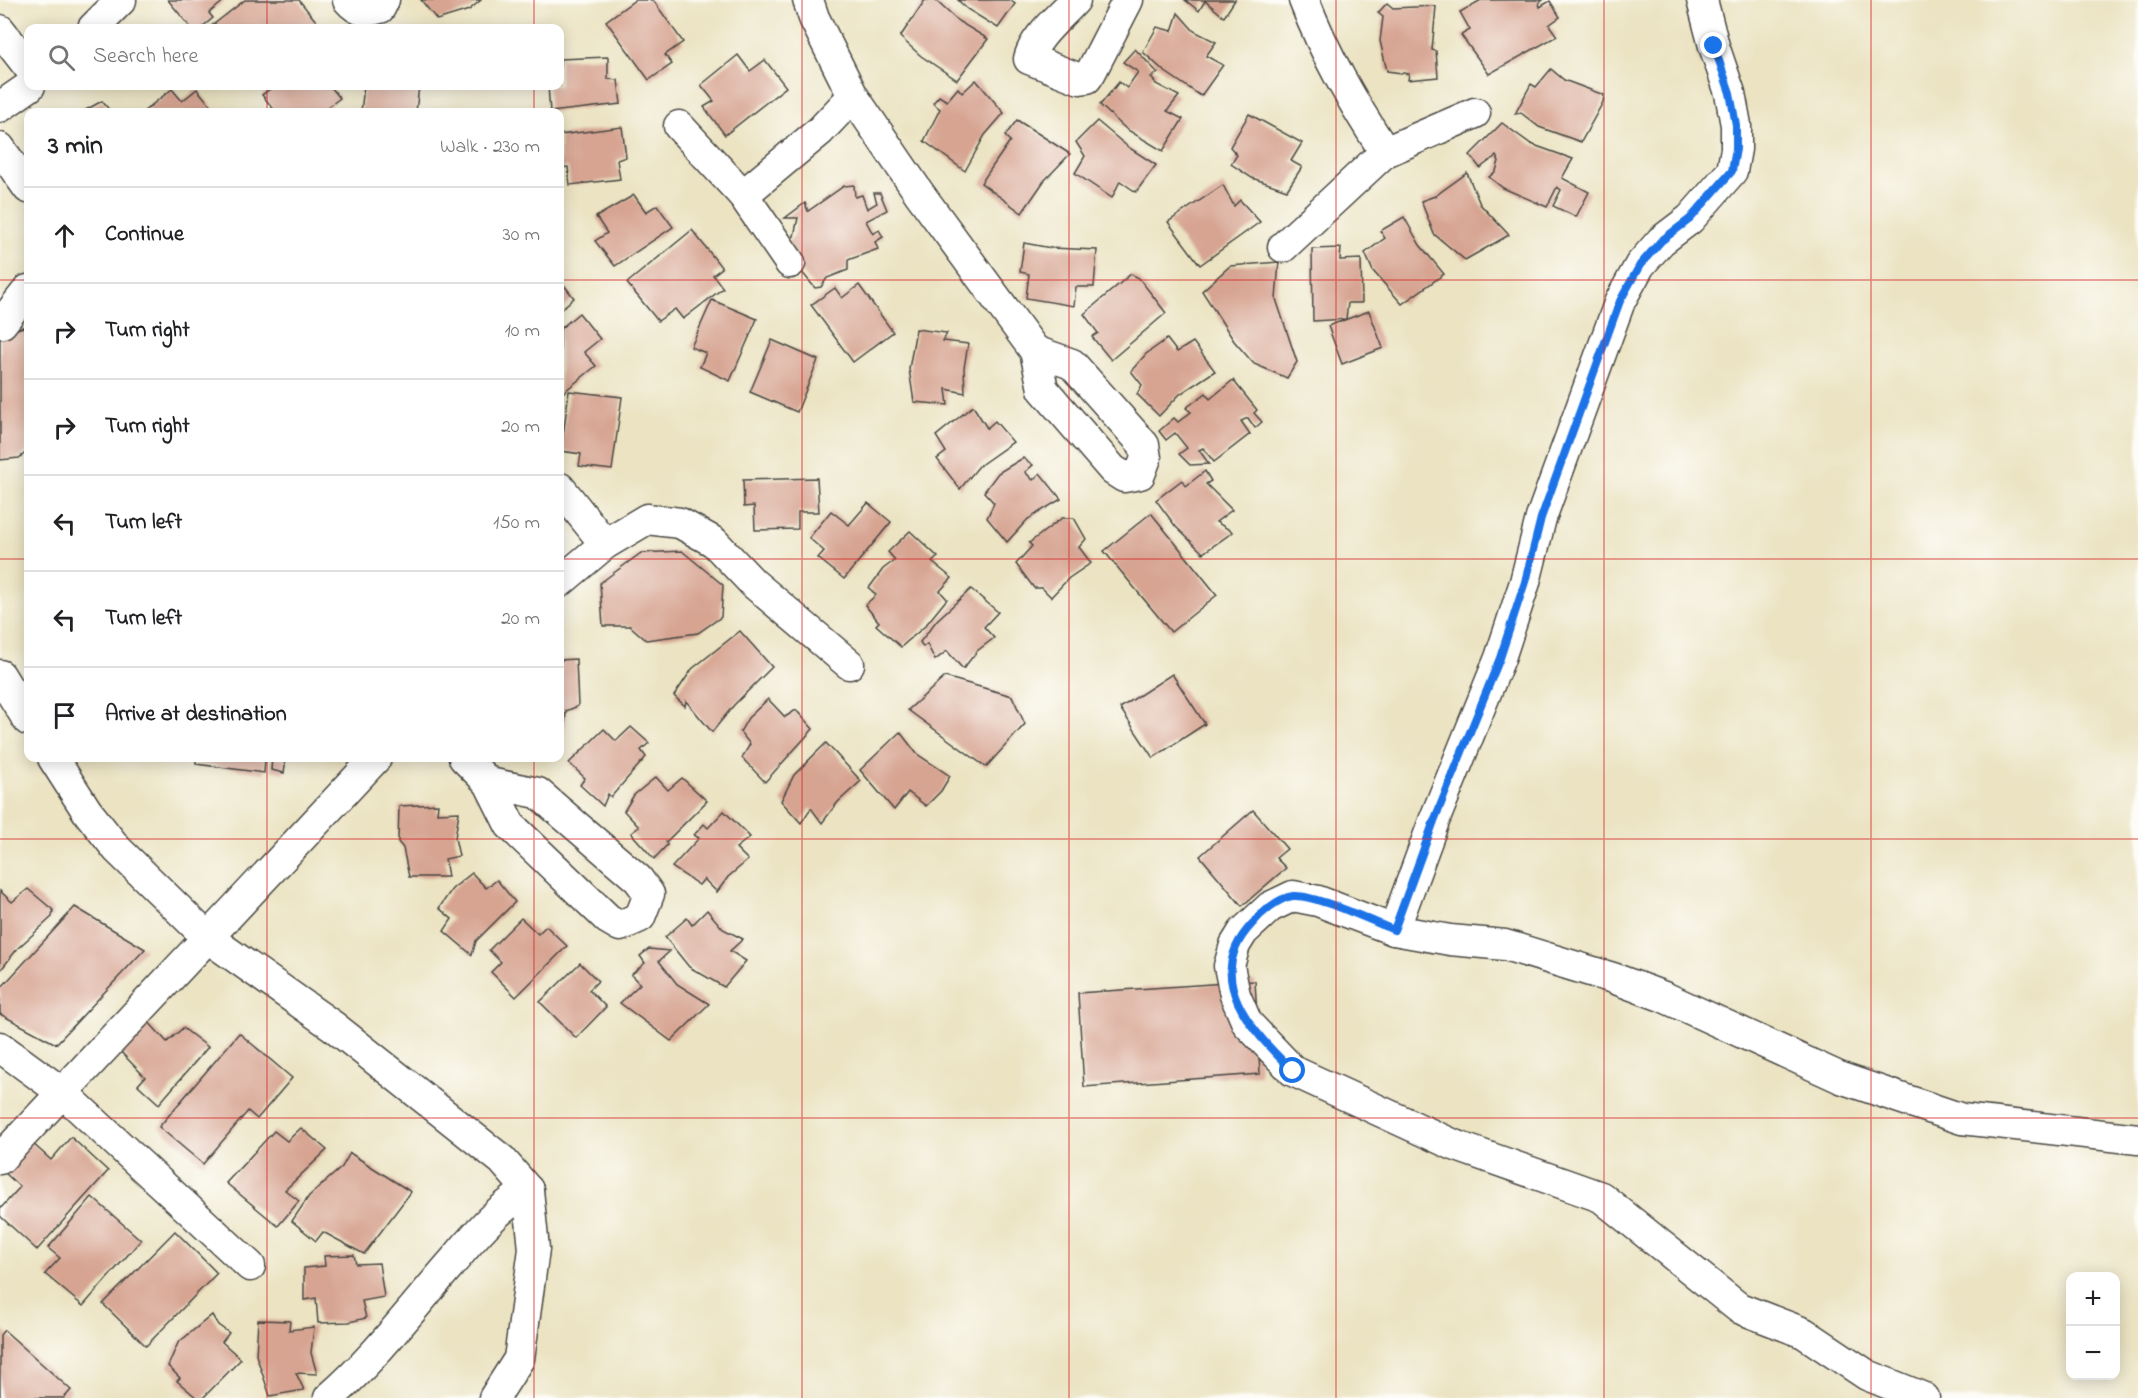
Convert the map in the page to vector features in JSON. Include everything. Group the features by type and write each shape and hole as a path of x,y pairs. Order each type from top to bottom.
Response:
{"street":[{"path":"97,24 121,0"},
{"path":"348,0 354,8 367,12 381,8 384,0"},
{"path":"808,0 814,18 853,96 919,194 1035,351"},
{"path":"1075,0 1031,51 1029,59 1036,64 1080,79 1087,78 1091,72 1128,0"},
{"path":"1304,0 1322,46 1353,103 1385,152"},
{"path":"1394,930 1434,821 1500,658 1525,582 1541,518 1620,301 1640,265 1661,241 1690,219 1732,171 1736,149 1734,114 1702,0"},
{"path":"0,30 24,61"},
{"path":"0,107 24,90"},
{"path":"743,195 820,131 853,96"},
{"path":"1283,247 1385,152 1474,113"},
{"path":"679,126 743,195 789,263"},
{"path":"0,148 24,182"},
{"path":"2,323 24,295"},
{"path":"564,493 605,544"},
{"path":"564,579 605,544 647,519 680,523 714,542 753,582 849,664"},
{"path":"0,675 24,714"},
{"path":"56,762 87,811 117,849 208,938 333,1026 502,1160 528,1191 534,1249 519,1359 494,1398"},
{"path":"0,1159 208,938 365,762"},
{"path":"468,762 489,783 510,825 609,919 620,926 640,916 649,894 638,879 538,793 489,783"},
{"path":"1924,1398 1867,1376 1804,1333 1739,1308 1601,1197 1454,1145 1293,1071 1247,1023 1235,995 1229,966 1235,945 1243,932 1270,907 1293,896 1318,901 1394,930 1450,940 1505,945 1613,978 1675,1002 1840,1078 1962,1119 2138,1139"},
{"path":"0,1047 63,1093 250,1266"},
{"path":"329,1398 381,1345 502,1206 528,1191"}],"building":[{"path":"168,0 225,0 209,13 213,18 206,24 188,24"},
{"path":"245,0 299,0 318,24 214,24"},
{"path":"421,0 481,0 469,10 437,20"},
{"path":"635,0 653,0 683,42 665,55 672,64 649,80 606,21"},
{"path":"925,0 935,0 958,21 988,39 957,80 921,56 900,37"},
{"path":"958,0 1010,0 1015,4 998,28 967,9"},
{"path":"1185,0 1235,0 1224,17 1205,1 1199,11"},
{"path":"1481,0 1543,0 1539,3 1540,7 1550,1 1560,17 1549,25 1557,36 1489,74 1461,35 1470,30 1460,12"},
{"path":"1387,3 1393,8 1436,6 1432,50 1436,51 1438,77 1408,80 1409,74 1387,71 1380,41 1383,17 1378,13"},
{"path":"1178,13 1194,31 1216,42 1206,56 1223,65 1201,96 1164,71 1143,52 1157,27 1172,31"},
{"path":"1135,49 1158,73 1151,77 1156,84 1179,96 1167,111 1183,119 1163,151 1126,129 1100,105 1119,82 1127,88 1138,72 1123,62"},
{"path":"738,55 750,71 765,60 786,87 725,135 704,107 714,101 701,85"},
{"path":"608,57 608,79 618,80 621,104 564,110 564,108 550,108 548,90 564,90 564,59"},
{"path":"1551,69 1564,80 1604,95 1603,102 1581,142 1539,127 1521,113 1515,114 1531,84 1536,87"},
{"path":"976,80 1004,113 985,135 965,171 924,141 940,109 933,103 939,96 947,101 958,88 962,93"},
{"path":"171,90 182,101 198,90 213,108 148,108"},
{"path":"269,90 333,90 340,98 327,108 273,108 262,95"},
{"path":"364,90 419,90 416,108 361,108"},
{"path":"102,101 108,108 89,108"},
{"path":"1249,114 1302,143 1291,161 1302,167 1287,190 1252,178 1231,164 1237,155 1230,147"},
{"path":"1017,120 1070,154 1044,181 1022,213 981,183 1010,141 1005,136"},
{"path":"1097,121 1128,147 1156,165 1136,192 1120,181 1112,198 1075,173 1085,156 1076,142"},
{"path":"1502,123 1531,144 1573,159 1562,178 1589,192 1576,217 1553,206 1561,190 1557,187 1547,207 1503,188 1489,177 1496,171 1499,161 1496,156 1480,168 1470,155"},
{"path":"622,127 626,157 617,160 620,179 570,185 568,167 564,168 564,134"},
{"path":"1467,173 1480,204 1509,235 1465,260 1434,234 1421,201 1435,196"},
{"path":"854,185 855,197 862,195 867,209 877,203 874,193 880,193 887,210 866,221 873,234 879,230 883,237 875,242 878,249 848,260 848,270 827,278 821,287 815,288 782,248 794,236 798,218 785,218 805,203 808,211 844,186"},
{"path":"1223,185 1234,206 1240,200 1260,222 1200,265 1168,222"},
{"path":"634,195 646,212 657,205 673,227 615,266 595,241 607,233 596,217"},
{"path":"1404,217 1420,245 1444,274 1402,304 1373,271 1365,253 1385,238 1380,231"},
{"path":"692,230 722,268 713,275 723,288 683,319 675,309 658,321 627,283"},
{"path":"1024,243 1051,248 1097,250 1094,287 1076,287 1074,306 1026,298 1029,274 1020,272"},
{"path":"1341,248 1340,260 1361,259 1362,303 1348,303 1346,319 1313,321 1312,249"},
{"path":"1279,262 1276,299 1297,362 1287,378 1254,364 1234,341 1202,291 1230,266"},
{"path":"1131,274 1139,278 1166,313 1111,360 1092,337 1098,333 1084,314"},
{"path":"564,285 574,298 564,307"},
{"path":"859,285 893,332 853,362 811,305 835,288 842,298"},
{"path":"712,300 757,319 730,381 700,367 706,353 691,347"},
{"path":"1369,311 1383,348 1342,364 1328,326"},
{"path":"579,313 600,339 584,352 596,366 564,392 564,326"},
{"path":"24,328 24,454 19,458 0,460 0,335"},
{"path":"916,329 947,333 943,341 968,344 964,368 965,393 946,389 948,405 914,402 909,369"},
{"path":"1167,339 1177,352 1193,342 1215,371 1180,394 1159,416 1137,394 1142,385 1131,371 1146,354"},
{"path":"772,340 818,360 797,412 750,392"},
{"path":"1233,380 1257,410 1254,413 1262,422 1255,428 1248,418 1241,421 1250,434 1214,462 1203,448 1199,450 1209,464 1190,465 1179,454 1187,448 1175,433 1166,440 1159,431 1174,418 1178,422 1191,412 1186,408 1206,393 1210,399"},
{"path":"569,391 622,397 612,470 579,466 581,454 564,451 564,428"},
{"path":"973,406 987,428 995,421 1013,442 979,466 960,489 937,459 946,452 936,436"},
{"path":"1023,458 1033,465 1025,472 1033,480 1040,473 1061,499 1028,519 1007,542 987,518 994,503 984,492 998,473"},
{"path":"1205,471 1211,481 1206,484 1232,510 1216,522 1233,532 1203,553 1176,527 1156,500 1182,480 1186,486"},
{"path":"817,478 819,512 798,512 798,529 755,530 754,506 744,507 743,480"},
{"path":"868,503 891,522 844,579 818,558 824,551 809,538 831,511 849,525"},
{"path":"1151,513 1217,595 1171,632 1104,551"},
{"path":"1062,518 1074,518 1086,539 1079,547 1091,563 1069,578 1051,597 1042,588 1034,588 1016,564 1032,546 1029,543"},
{"path":"910,531 938,557 932,562 952,578 940,591 947,599 925,626 901,647 876,625 879,622 865,605 876,595 869,588 883,569 895,560 888,552"},
{"path":"682,551 723,585 721,617 698,633 646,640 630,626 603,626 600,583 641,553"},
{"path":"971,589 998,612 984,627 994,638 977,651 963,669 947,651 935,660 927,644 923,647 920,642 937,620"},
{"path":"740,631 772,667 734,705 712,732 686,701 685,706 674,696 692,669"},
{"path":"576,659 578,706 566,711 564,739 564,660"},
{"path":"1172,674 1205,724 1153,758 1120,708"},
{"path":"945,677 1012,696 1025,724 986,767 908,710"},
{"path":"768,699 785,717 796,710 813,729 765,782 742,758 750,744 740,732 748,718"},
{"path":"631,727 649,743 641,750 646,757 611,797 608,794 603,806 580,785 585,778 569,763 604,729 616,741"},
{"path":"900,732 917,754 950,776 941,791 926,806 908,792 894,810 860,770"},
{"path":"826,743 861,781 838,802 822,823 811,808 801,823 781,801 794,775"},
{"path":"196,762 265,762 264,773 196,764"},
{"path":"272,762 285,762 284,773 271,770"},
{"path":"656,777 668,790 682,778 707,801 666,842 667,845 654,859 631,833 639,827 624,811 634,795"},
{"path":"438,804 437,813 459,812 455,838 459,856 445,859 448,877 409,877 403,848 398,842 399,806"},
{"path":"1253,810 1287,849 1276,858 1286,868 1242,906 1200,856"},
{"path":"724,811 750,837 736,848 748,860 728,877 717,892 704,879 699,885 672,867 699,838 694,835 704,824 708,828"},
{"path":"472,873 486,888 497,880 515,902 476,941 472,955 444,931 452,919 439,908 452,889"},
{"path":"28,889 53,910 52,917 18,948 0,971 0,891 12,902"},
{"path":"75,907 145,949 56,1044 0,1014 0,989"},
{"path":"707,910 723,929 743,939 730,951 746,961 724,987 689,967 665,937 687,918 692,925"},
{"path":"521,918 538,934 546,926 567,946 516,997 491,972 501,962 489,950"},
{"path":"649,949 670,951 659,961 677,984 709,1004 671,1041 620,1003 640,984 631,975 645,963 640,956"},
{"path":"580,963 598,981 589,990 606,1007 576,1038 540,1002"},
{"path":"1255,981 1260,1074 1084,1087 1078,993"},
{"path":"144,1017 167,1042 183,1028 208,1047 159,1104 138,1085 145,1077 118,1049"},
{"path":"239,1033 292,1078 257,1119 248,1111 203,1164 159,1127"},
{"path":"301,1128 327,1150 285,1190 299,1201 278,1226 226,1183 274,1131 287,1141"},
{"path":"71,1137 108,1171 37,1250 0,1216 0,1209 20,1187 3,1171 30,1141 51,1160"},
{"path":"350,1153 411,1192 364,1254 323,1232 316,1241 292,1221 309,1196 342,1167"},
{"path":"92,1197 141,1240 83,1306 45,1274 60,1258 48,1248"},
{"path":"175,1231 217,1273 146,1346 103,1304"},
{"path":"354,1255 356,1264 379,1263 384,1297 362,1301 366,1318 349,1322 318,1323 316,1298 304,1300 304,1268 325,1266 324,1256"},
{"path":"212,1315 218,1325 229,1333 222,1342 241,1359 203,1398 197,1398 177,1381 180,1378 168,1366 178,1343"},
{"path":"258,1320 290,1321 289,1330 314,1327 311,1353 317,1374 296,1373 304,1390 270,1396 256,1355"},
{"path":"4,1330 71,1390 64,1398 0,1398 0,1335"}],"route":[{"path":"1293,1071 1247,1023 1235,995 1229,966 1235,945 1243,932 1258,917 1270,907 1293,896 1318,901 1394,930 1434,821 1500,658 1525,582 1541,518 1620,301 1640,265 1661,241 1690,219 1732,171 1736,149 1736,125 1730,93 1714,46"}]}
